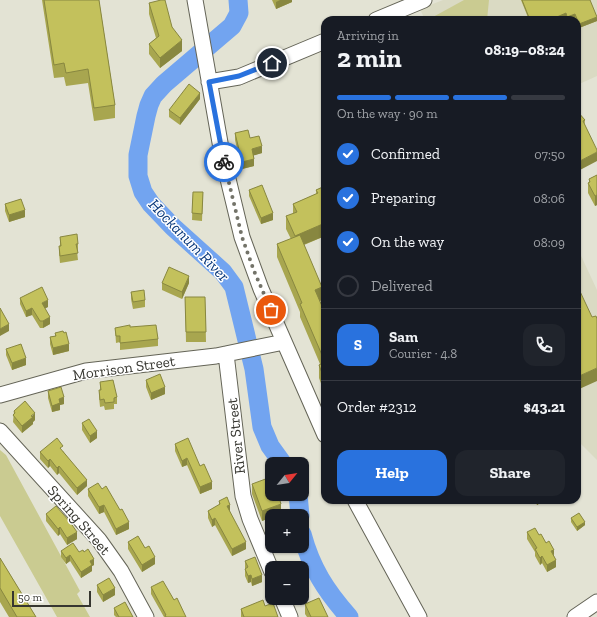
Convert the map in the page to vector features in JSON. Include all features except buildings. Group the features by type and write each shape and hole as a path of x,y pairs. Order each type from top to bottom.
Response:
{"street":[{"path":"195,0 222,154 240,230 259,283 321,426"},
{"path":"386,16 424,0"},
{"path":"209,82 239,76 321,43"},
{"path":"231,353 284,342"},
{"name":"Morrison Street","path":"0,395 86,371 231,353"},
{"name":"River Street","path":"231,353 243,496 250,518 268,561"},
{"name":"Spring Street","path":"0,431 99,540 121,571 146,617"},
{"path":"358,504 419,617"},
{"path":"575,617 597,602"},
{"path":"285,605 290,617"}],"shaded area":[{"path":"443,0 597,0 597,76 581,83 581,16 423,16 420,9"},
{"path":"581,256 597,290 597,460 581,444"}],"green space":[{"path":"464,0 489,0 487,16 435,16"},
{"path":"0,450 6,455 80,591 77,594 90,617 57,617 0,516"}],"waterway":[{"name":"Hockanum River","path":"238,0 239,13 232,26 164,84 153,96 146,116 138,155 138,176 143,192 151,204 173,227 223,272 234,287 254,369 262,427 270,446 278,457"},
{"name":"Hockanum River","path":"299,501 299,509"},
{"name":"Hockanum River","path":"308,553 326,588 349,617"}],"way so far":[{"path":"224,162 242,237 261,290 271,310"}],"route":[{"path":"224,162 209,82 239,76 272,63"}]}
